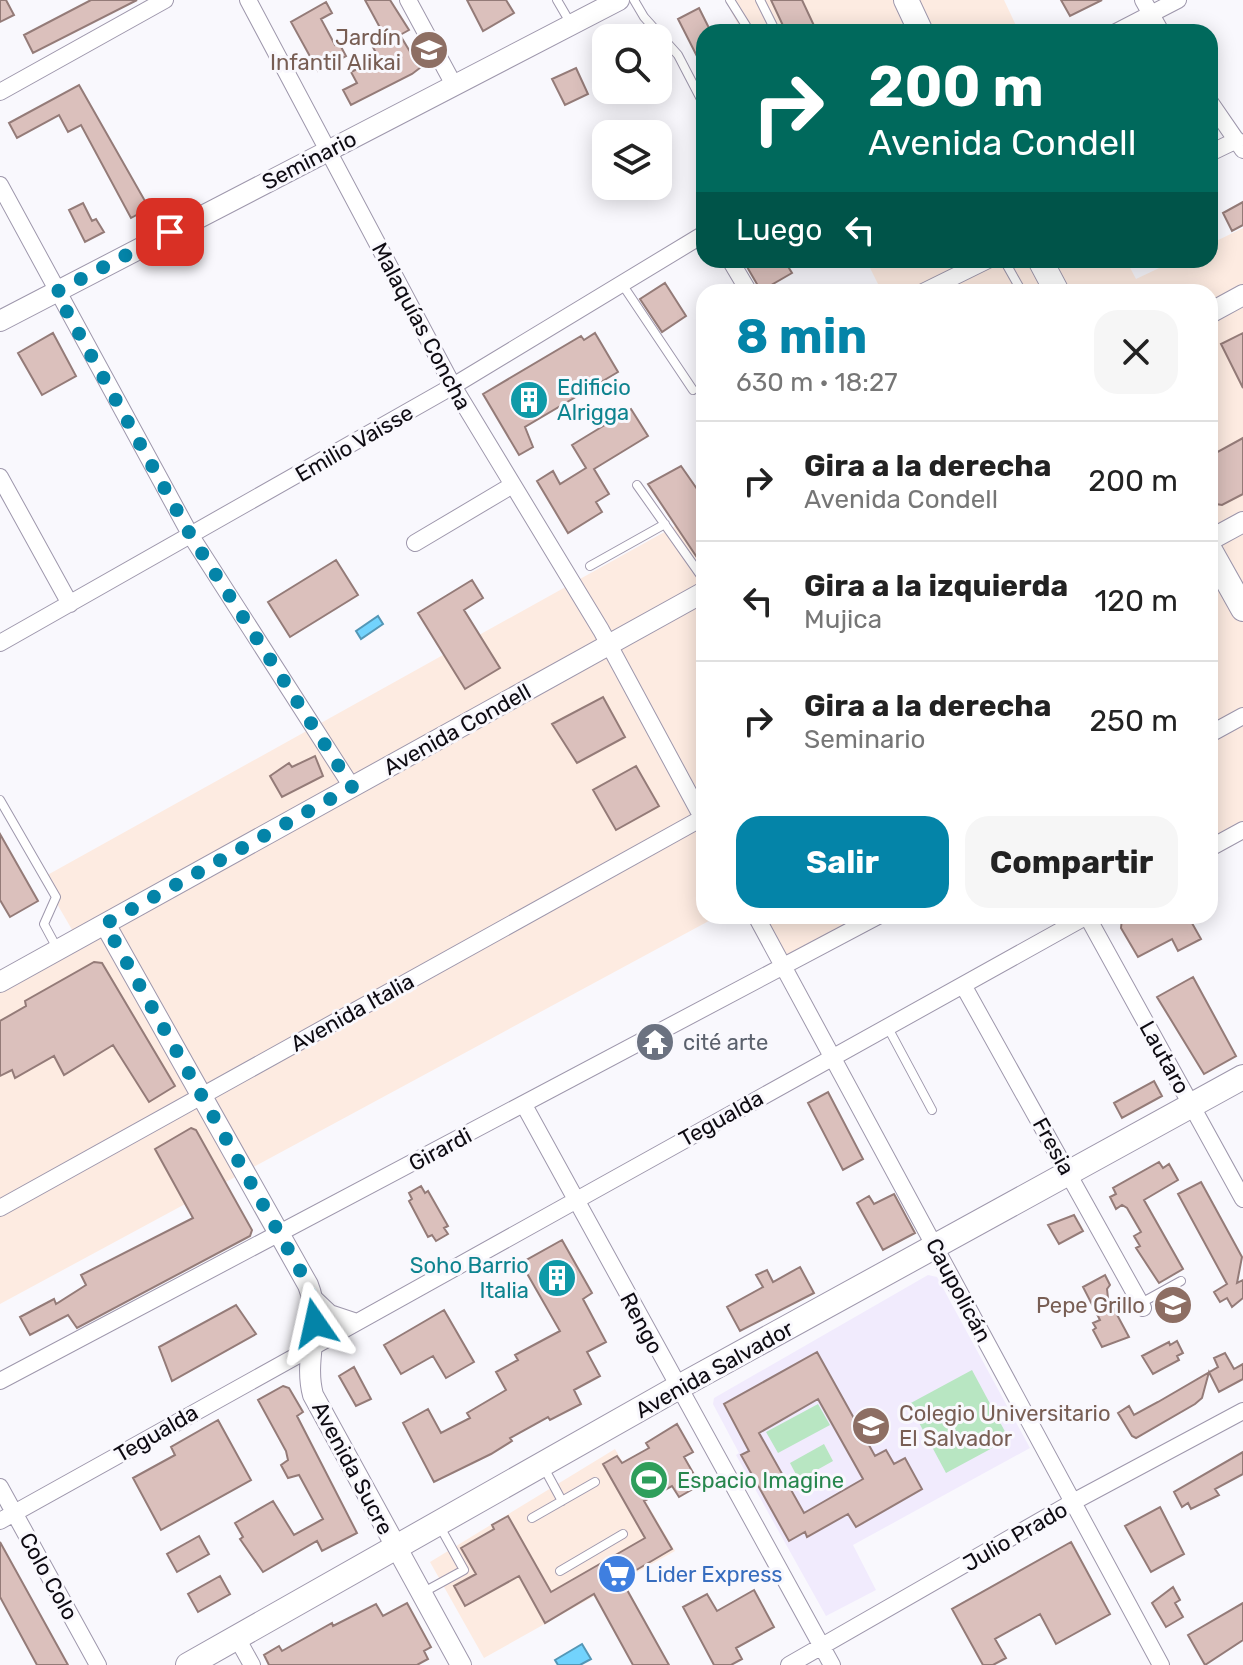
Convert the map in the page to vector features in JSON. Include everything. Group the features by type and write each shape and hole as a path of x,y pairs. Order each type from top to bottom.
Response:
{"main road":[{"path":"906,0 917,24"},
{"path":"1218,564 1243,609"},
{"name":"Avenida Salvador","path":"188,1665 677,1388 1243,1077"}],"street":[{"path":"0,92 165,0"},
{"name":"Malaquías Concha","path":"248,0 453,386 511,486 610,644"},
{"path":"408,0 454,85"},
{"name":"Seminario","path":"0,321 619,0"},
{"path":"1126,24 1147,8 1178,0"},
{"path":"1218,113 1240,145 1218,151"},
{"path":"0,185 191,536 352,787"},
{"name":"Emilio Vaisse","path":"0,643 453,386 696,239"},
{"path":"939,284 972,268"},
{"path":"1218,310 1243,295"},
{"path":"0,477 70,604"},
{"path":"415,543 511,486"},
{"path":"1218,536 1243,522"},
{"name":"Avenida Condell","path":"0,982 696,596"},
{"path":"610,644 696,804"},
{"path":"1218,730 1243,716"},
{"name":"Avenida Italia","path":"0,1208 696,823"},
{"path":"1218,844 1243,830"},
{"name":"Avenida Sucre","path":"105,924 280,1234 311,1295 315,1313 309,1376 313,1395 461,1665"},
{"name":"Caupolicán","path":"760,924 1161,1665"},
{"name":"Girardi","path":"0,1381 864,924"},
{"name":"Tegualda","path":"7,1517 354,1321 1073,924"},
{"name":"Lautaro","path":"1091,924 1243,1199"},
{"name":"Fresia","path":"963,985 1141,1306"},
{"name":"Rengo","path":"524,1105 832,1665"},
{"path":"311,1295 330,1313 354,1321"},
{"name":"Julio Prado","path":"789,1665 1073,1502 1243,1411"},
{"name":"Colo Colo","path":"0,1487 7,1517 98,1665"},
{"path":"237,1638 252,1665"}],"lane":[{"path":"557,0 572,24"},
{"path":"634,0 644,17 678,55 696,90"},
{"path":"730,0 745,24"},
{"path":"760,0 772,24"},
{"path":"622,284 693,390"},
{"path":"637,485 696,569"},
{"path":"590,566 665,524"},
{"path":"0,800 56,897 44,924 58,950"},
{"path":"887,1026 932,1110"},
{"path":"1141,1306 1181,1281"},
{"path":"543,1465 562,1501"},
{"path":"532,1518 595,1482"},
{"path":"421,1593 464,1570 438,1525"},
{"path":"560,1571 623,1534"}],"shaded area":[{"path":"725,0 1004,0 1015,24 738,24"},
{"path":"1243,228 1243,840 1218,854 1218,284 878,284 870,268 1130,268 1136,279 1159,268 1218,268 1218,240"},
{"path":"696,514 696,924 703,924 0,1304 0,982 78,940 42,878"},
{"path":"761,924 870,924 785,968"},
{"name":"Colegio Universitario El Salvador","path":"928,1275 937,1277 1030,1448 853,1545 876,1590 826,1616 736,1455 739,1453 713,1404 714,1398"},
{"path":"615,1449 675,1551 484,1658 430,1562"}],"green space":[{"path":"972,1370 1009,1439 946,1473 909,1404"},
{"path":"818,1404 830,1425 778,1453 766,1432"},
{"path":"824,1444 833,1461 799,1480 790,1463"}],"water":[{"path":"378,616 383,624 361,639 356,631"},
{"path":"582,1644 591,1659 580,1665 558,1665 555,1660"}],"building":[{"path":"0,0 6,0 14,15 0,22"},
{"path":"91,0 137,0 33,53 24,35"},
{"path":"365,0 390,0 409,30 400,35 412,55 422,49 429,61 412,74 351,105 343,90 357,83 351,72 379,58 370,42 384,35"},
{"path":"467,0 506,0 514,13 483,31"},
{"path":"771,0 802,0 813,24 782,24"},
{"path":"1061,0 1102,0 1070,16"},
{"path":"326,2 332,13 321,19 335,45 339,43 346,56 318,71 291,22"},
{"path":"699,8 707,24 696,24 696,54 678,19"},
{"path":"576,68 588,94 565,105 552,79"},
{"path":"79,85 149,208 131,218 81,125 68,132 59,115 17,138 9,123"},
{"path":"1243,202 1243,225 1232,231 1223,213"},
{"path":"83,203 92,221 96,219 104,232 85,242 69,210"},
{"path":"748,268 789,268 792,273 773,284 757,284"},
{"path":"665,283 686,316 662,332 640,299"},
{"path":"53,333 76,376 42,395 18,353"},
{"name":"Edificio Alrigga","path":"595,333 618,372 525,427 533,447 519,455 483,394 581,336 584,340"},
{"path":"1243,333 1243,388 1221,344"},
{"path":"631,409 648,436 594,469 609,494 596,502 602,512 568,533 537,481 553,471 560,484 586,468 572,445"},
{"path":"1243,438 1243,494 1222,505 1218,504 1218,452"},
{"path":"681,466 696,488 696,556 648,484"},
{"path":"336,560 358,595 290,637 268,602"},
{"path":"472,580 483,598 464,610 500,668 465,689 418,613"},
{"path":"603,697 625,737 577,763 552,724"},
{"path":"315,756 323,776 282,797 270,776 289,763 292,767"},
{"path":"636,766 659,806 616,830 593,790"},
{"path":"0,834 38,901 10,917 0,900"},
{"path":"1121,924 1193,924 1201,939 1178,951 1172,939 1138,957"},
{"path":"94,962 102,963 175,1086 149,1102 113,1045 64,1075 54,1056 15,1078 12,1070 0,1076 0,1021 26,1006 25,1001"},
{"path":"1193,977 1236,1056 1204,1074 1157,997"},
{"path":"1154,1081 1162,1096 1122,1118 1114,1103"},
{"path":"828,1092 863,1159 843,1170 808,1103"},
{"path":"191,1128 196,1130 252,1230 250,1236 77,1328 68,1315 30,1335 20,1317 54,1299 56,1304 86,1285 81,1275 193,1218 155,1149"},
{"path":"1159,1162 1163,1168 1169,1164 1178,1180 1144,1200 1183,1269 1159,1283 1136,1248 1140,1246 1134,1236 1141,1232 1127,1208 1122,1205 1116,1209 1110,1197 1116,1194 1113,1188"},
{"path":"1201,1182 1242,1257 1237,1283 1243,1280 1243,1298 1232,1307 1227,1298 1220,1302 1214,1292 1227,1284 1178,1194"},
{"path":"421,1186 425,1193 428,1191 448,1226 444,1228 448,1234 436,1241 432,1235 428,1237 409,1201 412,1199 409,1193"},
{"path":"894,1194 915,1233 883,1250 857,1203 869,1196 874,1204"},
{"path":"1074,1215 1083,1231 1059,1244 1048,1225"},
{"path":"562,1240 592,1293 583,1299 606,1342 587,1352 600,1376 574,1390 581,1404 550,1420 548,1417 510,1438 512,1441 491,1454 434,1482 403,1423 428,1409 441,1433 470,1418 467,1413 506,1390 496,1372 518,1360 515,1355 560,1331 521,1263"},
{"path":"800,1267 814,1293 740,1331 727,1307 763,1287 756,1275 767,1270 773,1282"},
{"path":"1105,1275 1110,1285 1108,1298 1129,1337 1102,1347 1093,1330 1096,1328 1093,1323 1100,1320 1083,1287"},
{"path":"236,1305 256,1334 172,1381 159,1347"},
{"path":"444,1310 474,1362 446,1378 433,1356 401,1374 384,1345"},
{"path":"1177,1341 1183,1353 1177,1356 1179,1360 1153,1374 1142,1356"},
{"path":"817,1352 875,1456 886,1450 894,1464 905,1458 922,1489 856,1527 848,1514 807,1537 805,1532 789,1541 741,1455 749,1451 724,1404","holes":["818,1399 863,1479 804,1513 759,1433"]},
{"path":"1225,1353 1234,1369 1243,1364 1243,1379 1219,1392 1209,1372 1218,1367 1214,1358"},
{"path":"354,1367 371,1399 356,1406 339,1376"},
{"path":"1209,1372 1202,1398 1195,1404 1136,1438 1132,1436 1118,1413 1129,1406 1134,1415"},
{"path":"283,1386 289,1388 303,1412 297,1416 357,1533 322,1551 317,1541 263,1572 240,1539 243,1537 235,1523 273,1501 294,1535 323,1519 299,1475 288,1478 281,1465 288,1460 286,1451 258,1400"},
{"path":"218,1420 251,1480 161,1530 133,1478 175,1455 171,1447"},
{"path":"677,1424 693,1452 684,1457 700,1485 679,1497 672,1486 644,1501 672,1549 621,1579 669,1665 633,1665 594,1594 545,1623 519,1576 465,1606 454,1586 476,1574 461,1548 494,1529 492,1525 508,1516 551,1592 645,1538 603,1464 617,1456 622,1463 649,1448 646,1443"},
{"path":"1243,1452 1243,1474 1215,1489 1219,1495 1191,1509 1188,1503 1182,1507 1174,1492"},
{"path":"1160,1507 1184,1554 1151,1572 1125,1526"},
{"path":"199,1536 209,1554 177,1572 167,1554"},
{"path":"0,1542 68,1665 37,1665 0,1597"},
{"path":"1071,1542 1110,1614 1056,1644 1040,1614 995,1639 1006,1658 993,1665 983,1665 952,1609"},
{"path":"220,1576 230,1594 198,1612 188,1594"},
{"path":"1173,1587 1180,1600 1175,1603 1183,1617 1166,1627 1152,1603"},
{"path":"754,1590 774,1627 736,1648 742,1659 731,1665 714,1665 683,1607 707,1594 717,1611"},
{"path":"407,1603 431,1647 424,1651 428,1659 417,1665 269,1665 264,1655 279,1646 282,1651 332,1623 333,1626 376,1604 383,1616"},
{"path":"1243,1603 1243,1640 1205,1665 1188,1635"}],"place":[{"name":"Jardín Infantil Alikai","path":"429,50"},
{"name":"Edificio Alrigga","path":"529,400"},
{"name":"cité arte","path":"655,1042"},
{"name":"Soho Barrio Italia","path":"557,1278"},
{"name":"Pepe Grillo","path":"1173,1305"},
{"name":"Colegio Universitario El Salvador","path":"871,1426"},
{"name":"Espacio Imagine","path":"649,1480"},
{"name":"Lider Express","path":"617,1574"}],"route":[{"path":"170,232 56,292 191,536 352,787 105,924 302,1274 314,1304 315,1323"}]}
